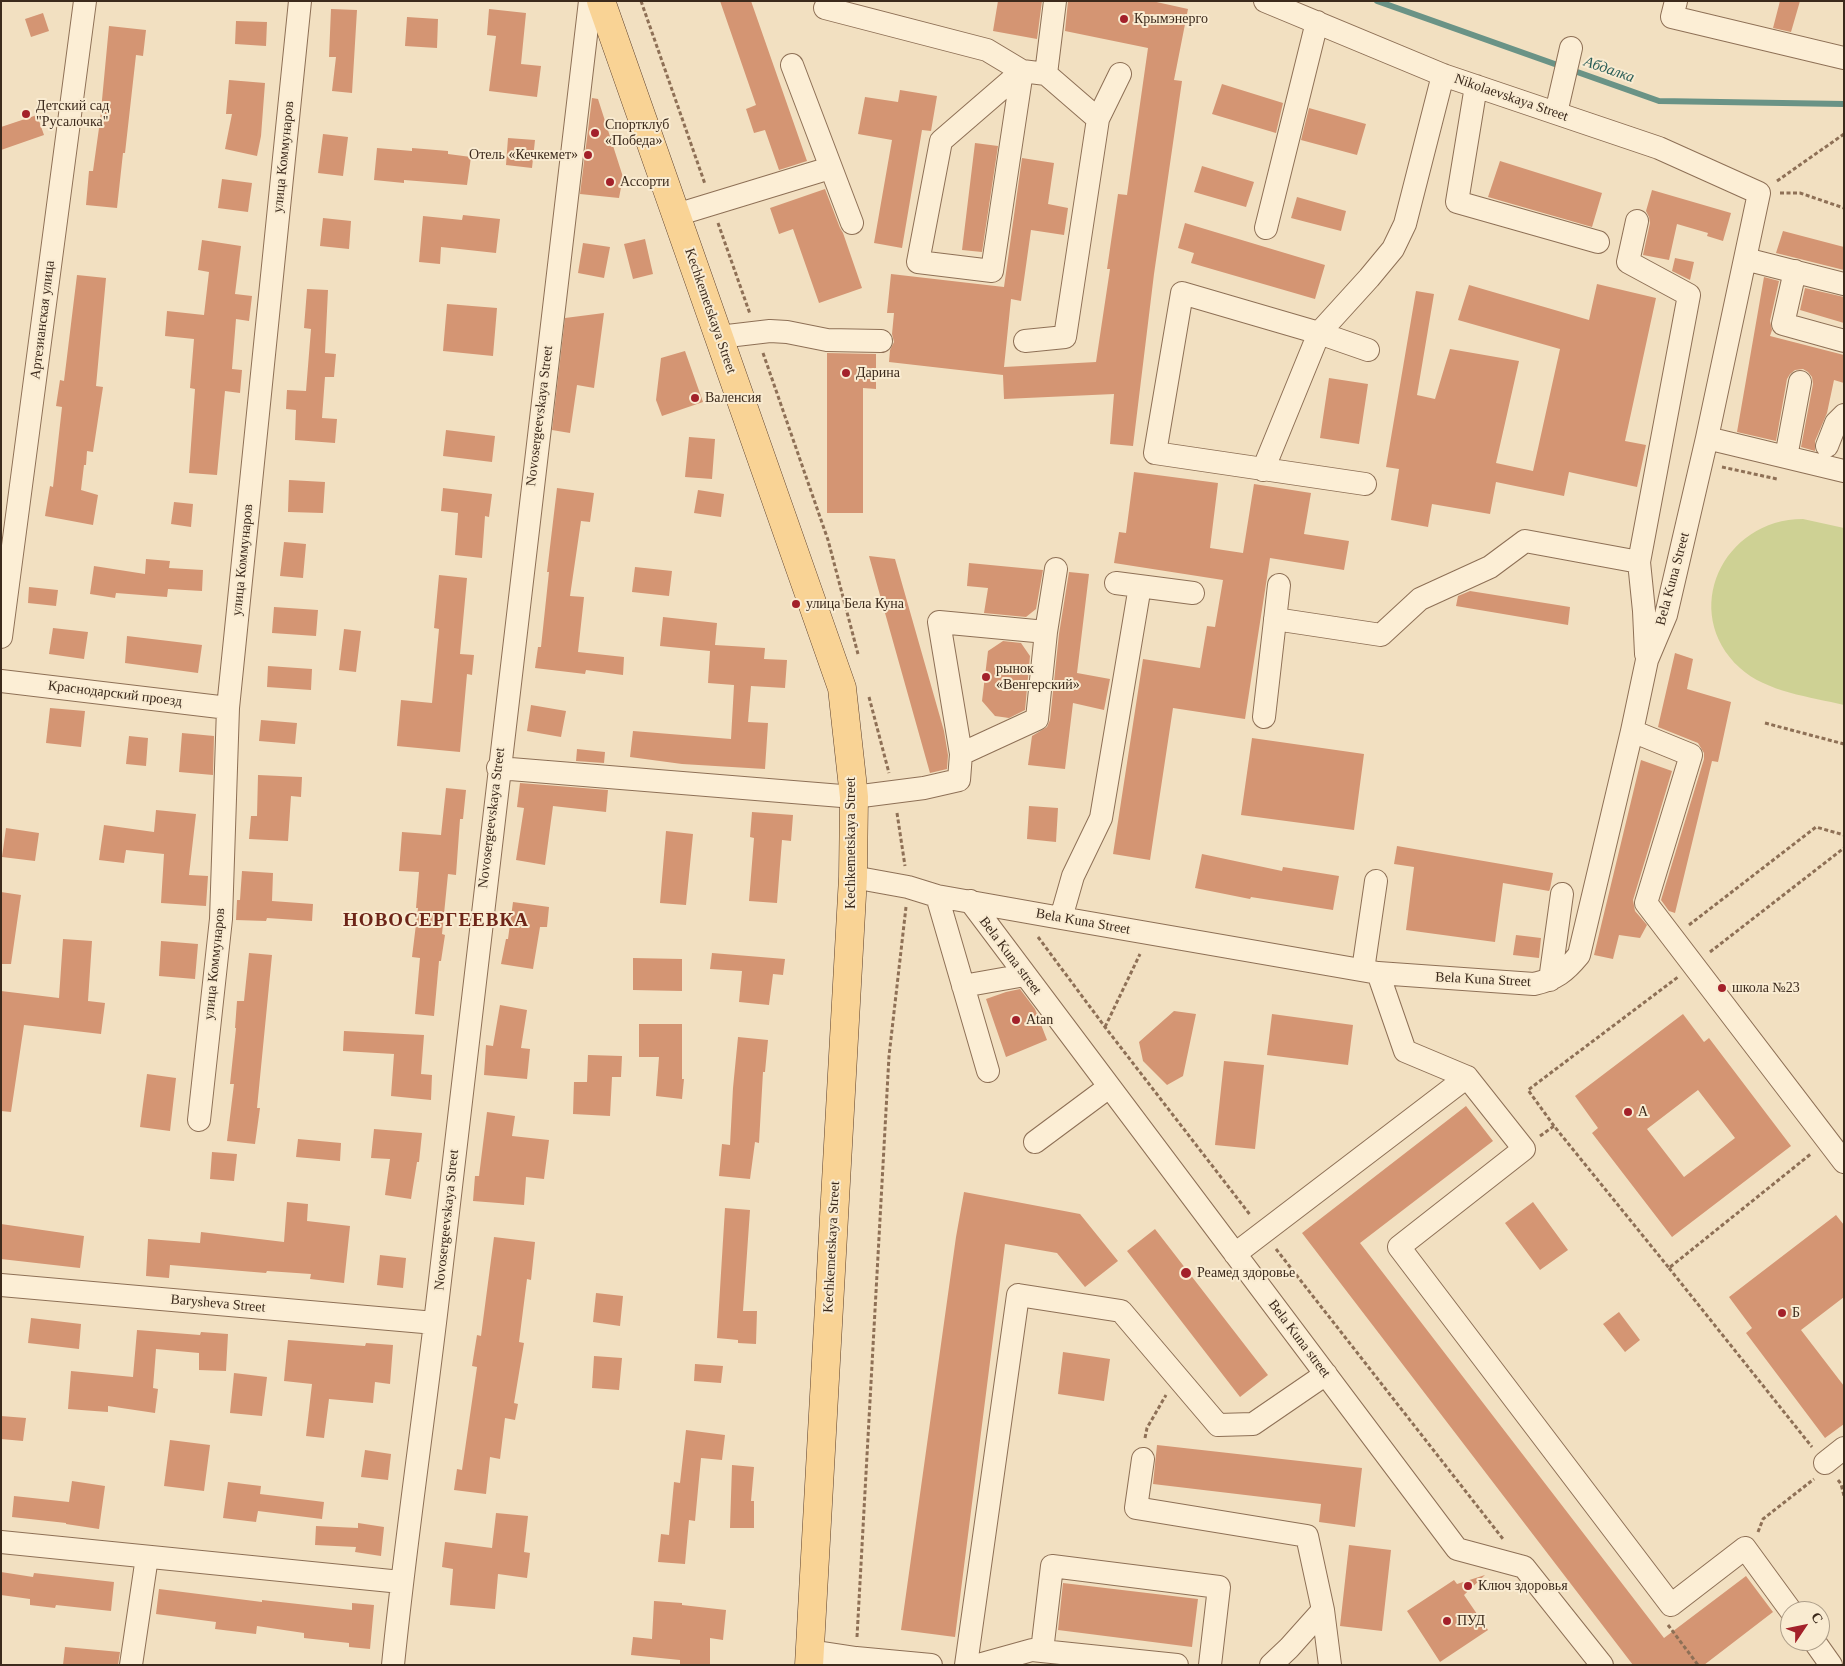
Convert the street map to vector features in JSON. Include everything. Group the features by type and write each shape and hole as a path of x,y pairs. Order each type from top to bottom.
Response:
{"main road":[{"name":"Kechkemetskaya Street","path":"601,1 842,688 854,797 853,877 809,1658"}],"street":[{"name":"улица Коммунаров","path":"198,1120 221,920 228,708 300,1"},
{"name":"Novosergeevskaya Street","path":"393,1665 401,1582 435,1323 498,768 590,1"},
{"path":"1046,74 1055,1"},
{"name":"Nikolaevskaya Street","path":"1264,1 1443,75 1659,148 1759,193"},
{"name":"Артезианская улица","path":"1,637 85,2"},
{"path":"826,8 987,50 1022,71 1046,74 1098,119"},
{"path":"1674,9 1844,58"},
{"path":"1266,228 1317,22"},
{"path":"1556,114 1570,48"},
{"path":"792,65 852,223"},
{"path":"1022,71 992,271 918,262 941,141 1022,71"},
{"path":"1025,341 1065,337 1098,119 1120,74"},
{"path":"1263,470 1319,333 1370,278 1393,249 1405,224 1443,75"},
{"path":"1476,86 1457,202 1598,242"},
{"path":"676,216 830,168"},
{"name":"Bela Kuna Street","path":"853,877 908,887 937,896 1370,972 1522,985 1550,980 1568,969 1579,955 1632,731 1646,660 1666,616 1702,463 1759,193"},
{"path":"1637,221 1628,262 1689,295 1639,562 1646,660"},
{"path":"1745,259 1844,284"},
{"path":"1795,271 1783,324 1844,341"},
{"path":"1365,484 1155,453 1182,293 1319,333 1368,350"},
{"path":"719,337 770,331 787,332 827,340 881,340"},
{"path":"1786,457 1800,382"},
{"path":"1827,446 1836,423 1844,415"},
{"path":"1707,438 1844,471"},
{"path":"1275,619 1381,635 1420,599 1490,567 1525,541 1639,562"},
{"path":"1,543 10,568"},
{"path":"961,754 1037,719 1046,632 1056,569"},
{"path":"1116,583 1193,593"},
{"path":"1264,717 1279,585"},
{"path":"1061,918 1073,876 1101,818 1140,586"},
{"path":"498,768 854,797 924,788 959,780 961,754 939,622 1046,632"},
{"name":"Краснодарский проезд","path":"1,681 228,708"},
{"path":"1632,731 1691,755 1646,902 1839,1156"},
{"path":"1376,881 1370,972 1404,1052 1468,1077 1524,1149 1399,1247 1671,1605 1744,1548 1784,1601"},
{"path":"1550,980 1562,894"},
{"path":"937,896 988,1071"},
{"name":"Bela Kuna street","path":"970,901 1457,1549 1524,1567 1602,1665"},
{"path":"963,986 1025,975"},
{"path":"1236,1254 1468,1077"},
{"path":"1035,1142 1109,1086"},
{"name":"Barysheva Street","path":"1,1284 435,1323"},
{"path":"966,1665 1018,1296 1032,1302 1120,1311 1218,1425 1253,1424 1326,1374"},
{"path":"1826,1465 1844,1448"},
{"path":"1143,1459 1136,1508 1307,1536 1323,1610 1330,1665"},
{"path":"1,1542 401,1582"},
{"path":"131,1665 147,1557"},
{"path":"1042,1651 1052,1566 1219,1586 1210,1665"},
{"path":"1271,1665 1323,1610"},
{"path":"978,1665 1032,1650 1178,1665"},
{"path":"1821,1651 1831,1665"},
{"path":"809,1658 856,1658 931,1665"}],"path":[{"path":"641,1 828,540 860,661"},
{"path":"1759,193 1844,134"},
{"path":"1759,193 1800,193 1844,208"},
{"path":"1702,463 1778,479"},
{"path":"856,1658 889,1056 908,887 894,792 867,689"},
{"path":"1765,723 1844,744"},
{"path":"1673,938 1816,826 1844,834"},
{"path":"1844,848 1528,1090 1554,1126 1842,1484 1844,1496"},
{"path":"1019,911 1105,1028 1264,1232"},
{"path":"1105,1028 1150,934"},
{"path":"1524,1149 1554,1126"},
{"path":"1669,1268 1817,1149 1839,1156"},
{"path":"1143,1459 1147,1428 1166,1396"},
{"path":"1763,1519 1826,1465"},
{"path":"1671,1605 1668,1624 1698,1665"}],"green space":[{"path":"1803,519 1844,528 1844,705 1776,688 1751,676 1740,668 1722,646 1713,621 1712,596 1719,572 1732,551 1751,534 1775,523"}],"building":[{"path":"720,1 751,1 807,161 779,170 765,130 754,133 746,109 756,105"},
{"path":"998,1 1042,1 1037,39 993,31"},
{"path":"1068,1 1152,1 1188,9 1174,80 1182,81 1154,274 1133,446 1110,444 1114,394 1004,399 1003,375 889,362 890,350 894,342 892,334 894,313 887,313 891,274 1004,287 1022,158 1054,163 1048,204 1068,208 1064,235 1031,230 1021,301 1011,299 1004,367 1096,362 1110,269 1107,269 1118,194 1127,195 1148,48 1065,31"},
{"path":"1780,1 1800,1 1791,32 1773,28"},
{"path":"331,9 357,10 352,93 332,91 336,57 329,57"},
{"path":"489,9 526,13 521,64 541,66 537,97 489,91 496,36 487,35"},
{"path":"43,13 49,31 31,37 25,19"},
{"path":"407,17 438,19 437,48 405,46"},
{"path":"236,21 267,22 266,46 235,44"},
{"path":"109,26 146,30 143,56 136,55 117,208 86,205 89,171 93,171 100,121"},
{"path":"229,80 265,83 261,136 257,156 225,149 232,114 226,114"},
{"path":"1222,84 1283,103 1276,133 1212,114"},
{"path":"900,90 937,96 931,131 922,130 902,248 874,243 892,140 858,134 865,97 898,102"},
{"path":"592,98 598,99 623,177 619,198 580,194"},
{"path":"1309,108 1366,124 1357,155 1301,140"},
{"path":"37,115 44,135 1,150 1,127"},
{"path":"323,134 348,137 343,176 318,173"},
{"path":"508,138 535,140 532,168 506,165"},
{"path":"975,143 998,146 982,252 962,250"},
{"path":"377,148 412,151 412,148 448,151 448,154 471,157 467,185 404,180 404,183 374,180"},
{"path":"1500,161 1602,193 1592,227 1488,197"},
{"path":"1202,166 1254,182 1246,207 1194,192"},
{"path":"222,179 252,183 248,212 218,208"},
{"path":"825,189 862,288 819,303 793,229 779,234 770,208"},
{"path":"1652,190 1731,213 1723,241 1707,236 1708,233 1677,224 1669,260 1643,255 1650,223 1646,211"},
{"path":"1297,197 1346,211 1341,231 1291,218"},
{"path":"463,215 500,219 496,253 441,247 440,264 419,262 423,216 462,220"},
{"path":"323,218 351,221 349,249 320,246"},
{"path":"1185,223 1325,265 1315,299 1191,263 1194,253 1178,248"},
{"path":"1783,231 1844,247 1844,270 1776,253"},
{"path":"645,239 653,274 633,279 624,244"},
{"path":"202,240 241,246 235,294 252,296 249,321 236,319 232,369 242,370 240,393 225,391 217,475 189,473 195,389 190,388 194,339 165,336 167,311 204,315 209,272 198,270"},
{"path":"583,243 610,247 604,278 578,273"},
{"path":"1675,258 1694,262 1690,280 1672,271"},
{"path":"77,275 106,278 96,386 103,387 93,452 87,451 81,490 98,495 93,525 45,516 50,486 53,487 62,407 56,406 60,380 64,381"},
{"path":"1764,277 1779,281 1770,321 1772,330 1770,336 1844,355 1844,383 1834,380 1827,413 1815,441 1815,451 1801,447 1813,384 1812,377 1803,369 1795,370 1787,379 1776,441 1737,432"},
{"path":"1597,284 1656,298 1625,441 1646,445 1637,487 1569,472 1564,496 1496,482 1490,514 1432,504 1428,527 1391,520 1399,469 1386,467 1416,291 1434,294 1417,395 1435,399 1450,349 1519,361 1496,463 1533,471 1560,349 1458,320 1469,285 1589,320"},
{"path":"1805,288 1844,297 1844,323 1800,310"},
{"path":"307,289 328,290 325,353 336,354 334,377 325,377 322,418 337,419 335,443 295,440 296,410 286,409 287,390 306,391 311,329 304,328"},
{"path":"447,304 497,308 493,356 443,351"},
{"path":"604,313 594,388 577,385 570,433 552,430 565,318"},
{"path":"685,351 703,402 662,416 656,400 661,358"},
{"path":"827,353 876,354 876,389 863,388 863,513 827,513"},
{"path":"1329,378 1368,384 1359,444 1320,438"},
{"path":"446,430 495,436 492,462 443,456"},
{"path":"689,437 715,439 712,479 685,477"},
{"path":"1134,472 1218,483 1210,548 1243,553 1254,484 1311,493 1304,534 1349,541 1344,570 1270,558 1245,719 1173,708 1150,860 1113,854 1143,659 1200,668 1207,626 1215,627 1223,580 1114,563 1119,532 1126,533"},
{"path":"289,480 325,482 323,513 288,512"},
{"path":"443,488 492,494 489,517 485,516 482,558 455,555 458,513 441,511"},
{"path":"557,488 594,493 590,522 581,521 570,596 584,597 578,652 624,657 623,675 586,670 585,674 535,668 538,647 541,647 549,572 547,572"},
{"path":"698,490 724,494 721,517 694,513"},
{"path":"174,502 193,504 191,527 171,524"},
{"path":"284,542 306,544 303,578 280,576"},
{"path":"869,556 895,559 944,731 948,755 947,769 930,773"},
{"path":"146,559 170,561 169,568 203,570 202,591 168,589 167,597 116,593 115,598 90,594 94,566 145,574"},
{"path":"969,563 1043,570 1036,609 1026,617 984,613 988,588 967,586"},
{"path":"635,567 672,571 669,596 632,592"},
{"path":"1069,572 1089,574 1077,673 1110,679 1104,710 1073,703 1065,769 1028,765 1032,736 1047,727 1050,720 1059,634"},
{"path":"439,575 467,578 460,654 474,655 472,675 467,674 460,752 397,746 401,700 432,703 439,629 434,628"},
{"path":"29,587 58,590 56,606 28,603"},
{"path":"1470,591 1570,607 1568,625 1456,606 1458,596"},
{"path":"274,607 318,610 316,636 272,633"},
{"path":"663,617 717,623 715,645 765,648 764,659 787,660 785,688 751,686 748,722 768,723 765,769 682,764 630,757 633,731 731,739 734,685 708,683 710,651 660,646"},
{"path":"53,628 88,632 84,659 49,654"},
{"path":"344,629 361,631 356,672 339,670"},
{"path":"127,636 202,645 198,673 125,663"},
{"path":"1003,641 1021,643 1030,656 1025,710 1009,718 995,716 982,701 988,651"},
{"path":"1675,653 1693,659 1687,689 1731,702 1718,762 1712,761 1675,913 1669,911 1661,900 1704,759 1704,753 1698,743 1658,727"},
{"path":"268,666 312,669 311,690 267,687"},
{"path":"531,705 566,711 561,737 527,731"},
{"path":"50,708 85,711 81,747 46,743"},
{"path":"261,720 297,723 295,744 259,741"},
{"path":"182,733 214,736 213,775 179,772"},
{"path":"129,736 148,738 146,766 126,764"},
{"path":"1252,738 1364,754 1354,830 1241,815"},
{"path":"577,749 605,752 604,763 576,761"},
{"path":"1641,760 1672,771 1633,900 1635,911 1647,925 1640,938 1619,935 1613,959 1594,955"},
{"path":"258,775 302,777 301,797 291,796 288,841 249,839 251,816 257,816"},
{"path":"520,783 608,790 606,812 553,806 545,865 516,860 524,808 517,807"},
{"path":"446,788 466,790 463,819 460,819 456,875 448,874 442,934 445,935 441,961 439,961 434,1016 415,1014 420,958 412,957 418,908 416,908 419,872 399,871 402,832 441,835"},
{"path":"1029,806 1058,808 1056,842 1027,839"},
{"path":"156,810 196,814 189,875 208,876 206,906 161,903 164,854 126,850 124,863 99,860 104,825 154,832"},
{"path":"752,812 793,815 791,841 782,840 777,903 749,901 754,838 750,837"},
{"path":"6,828 39,833 35,861 2,857"},
{"path":"666,831 693,834 686,905 660,903"},
{"path":"1397,846 1553,873 1550,889 1549,891 1503,883 1495,942 1406,930 1414,867 1394,864"},
{"path":"1202,854 1282,871 1283,867 1339,876 1333,910 1251,897 1250,899 1195,888"},
{"path":"242,871 273,873 272,901 313,904 312,921 267,918 266,921 236,920 237,900 240,900"},
{"path":"1,892 21,895 11,964 1,964"},
{"path":"513,902 549,907 547,927 540,927 533,969 501,964 506,939 508,939"},
{"path":"1516,935 1541,938 1539,958 1513,955"},
{"path":"63,939 92,941 88,1001 105,1003 101,1034 24,1025 11,1112 1,1111 1,991 59,998"},
{"path":"161,941 198,944 195,979 159,976"},
{"path":"249,953 272,955 257,1108 260,1108 255,1144 227,1141 234,1084 230,1084 237,1001 244,1001"},
{"path":"712,953 785,959 783,975 773,974 769,1005 739,1002 742,971 710,969"},
{"path":"633,958 682,959 682,991 633,990"},
{"name":"Аtan","path":"1020,989 1035,1009 1047,1040 1006,1057 986,999"},
{"path":"500,1005 527,1010 521,1048 530,1049 527,1079 484,1075 486,1045 493,1046"},
{"path":"1174,1011 1196,1014 1183,1076 1167,1085 1143,1061 1139,1042"},
{"path":"1272,1014 1353,1025 1348,1065 1267,1055"},
{"name":"А","path":"1683,1014 1704,1042 1709,1038 1791,1146 1672,1237 1592,1133 1598,1128 1575,1096","holes":["1698,1090 1735,1138 1684,1177 1647,1129"]},
{"path":"639,1024 682,1024 682,1079 684,1079 682,1099 656,1096 659,1057 639,1057"},
{"path":"344,1031 424,1035 421,1074 432,1075 431,1100 391,1096 394,1054 343,1051"},
{"path":"738,1037 768,1040 765,1072 763,1072 759,1143 755,1142 750,1179 719,1176 722,1144 730,1145"},
{"path":"588,1055 622,1056 621,1077 612,1077 610,1116 573,1114 574,1082 587,1082"},
{"path":"1224,1061 1264,1065 1255,1149 1215,1145"},
{"path":"147,1074 176,1078 170,1131 140,1127"},
{"path":"1466,1106 1493,1141 1360,1243 1664,1638 1746,1576 1773,1612 1704,1665 1633,1665 1302,1233"},
{"path":"487,1112 515,1116 512,1136 549,1140 544,1179 526,1177 524,1205 473,1201 475,1176 479,1176"},
{"path":"374,1129 422,1133 419,1162 417,1162 411,1199 385,1195 390,1159 371,1158"},
{"path":"298,1139 341,1143 340,1161 296,1157"},
{"path":"212,1152 237,1154 234,1181 210,1179"},
{"path":"964,1192 1080,1214 1118,1261 1085,1287 1057,1253 1005,1244 955,1637 901,1630 956,1237"},
{"path":"287,1202 308,1204 307,1221 350,1226 344,1283 310,1279 311,1274 267,1271 266,1273 170,1265 169,1278 146,1276 148,1239 200,1243 201,1232 284,1242"},
{"path":"1533,1202 1568,1250 1540,1270 1505,1223"},
{"path":"725,1208 750,1210 743,1311 757,1311 756,1344 738,1343 738,1340 717,1338"},
{"name":"Б","path":"1836,1215 1844,1225 1844,1297 1801,1330 1844,1386 1844,1424 1825,1438 1746,1333 1752,1328 1729,1297"},
{"path":"1,1224 84,1236 80,1268 1,1259"},
{"path":"1155,1229 1268,1375 1240,1397 1127,1251"},
{"path":"494,1237 535,1242 531,1280 527,1279 519,1342 524,1343 514,1403 518,1404 515,1420 505,1418 500,1459 490,1457 486,1494 454,1490 457,1469 462,1470 477,1367 472,1366 477,1335 481,1336"},
{"path":"380,1255 406,1258 403,1288 377,1285"},
{"path":"596,1293 623,1296 620,1326 593,1322"},
{"path":"1619,1312 1640,1340 1625,1352 1603,1324"},
{"path":"31,1318 81,1324 79,1349 28,1343"},
{"path":"137,1330 200,1335 201,1332 228,1334 226,1371 199,1370 199,1353 156,1349 153,1388 158,1389 155,1413 108,1406 108,1412 68,1409 71,1371 133,1377"},
{"path":"288,1340 365,1346 366,1343 393,1345 390,1384 375,1382 373,1403 329,1399 324,1438 306,1436 312,1384 284,1381"},
{"path":"1063,1352 1110,1359 1104,1401 1058,1394"},
{"path":"594,1356 622,1358 619,1390 592,1388"},
{"path":"695,1364 723,1366 721,1383 694,1381"},
{"path":"234,1373 267,1377 262,1416 230,1413"},
{"path":"1,1416 26,1418 23,1441 1,1439"},
{"path":"686,1430 725,1435 722,1460 701,1458 695,1521 689,1520 685,1564 658,1562 661,1534 669,1535 674,1482 680,1483"},
{"path":"170,1440 210,1445 204,1491 164,1486"},
{"path":"1157,1445 1362,1468 1355,1527 1319,1522 1321,1504 1153,1484"},
{"path":"365,1450 391,1454 388,1480 361,1477"},
{"path":"732,1465 754,1467 751,1501 754,1501 754,1528 730,1528"},
{"path":"72,1481 105,1486 99,1529 12,1517 14,1496 69,1502"},
{"path":"228,1482 261,1486 260,1494 324,1502 322,1519 258,1511 256,1522 223,1518"},
{"path":"496,1513 528,1516 524,1552 530,1553 527,1578 498,1574 495,1609 450,1605 453,1569 442,1567 445,1542 492,1548"},
{"path":"358,1523 384,1527 381,1556 355,1552 356,1547 315,1545 316,1526 358,1528"},
{"path":"1349,1545 1391,1550 1382,1631 1340,1626"},
{"path":"1,1572 33,1577 34,1573 114,1582 111,1611 56,1605 55,1608 30,1605 30,1599 1,1595"},
{"name":"ПУД","path":"1485,1575 1464,1595 1488,1630 1440,1662 1407,1611 1454,1580 1457,1584"},
{"path":"1063,1583 1198,1599 1192,1647 1058,1630"},
{"path":"159,1589 262,1602 262,1600 352,1610 352,1603 374,1605 370,1649 349,1647 349,1643 304,1638 304,1633 257,1626 256,1634 215,1629 216,1622 156,1614"},
{"path":"654,1601 726,1610 723,1640 710,1638 710,1665 680,1665 680,1660 631,1655 633,1637 652,1639"},
{"path":"65,1647 120,1652 118,1665 63,1665"}],"waterway":[{"name":"Абдалка","path":"1377,1 1659,101 1844,104"}],"place":[{"name":"Крымэнерго","path":"1124,19"},
{"name":"Детский сад \"Русалочка\"","path":"26,114"},
{"name":"Спортклуб «Победа»","path":"595,133"},
{"name":"Отель «Кечкемет»","path":"588,155"},
{"name":"Ассорти","path":"610,182"},
{"name":"Дарина","path":"846,373"},
{"name":"Валенсия","path":"695,398"},
{"name":"улица Бела Куна","path":"796,604"},
{"name":"рынок «Венгерский»","path":"986,677"},
{"name":"школа №23","path":"1722,988"},
{"name":"Аtan","path":"1016,1020"},
{"name":"А","path":"1628,1112"},
{"name":"Реамед здоровье","path":"1186,1273"},
{"name":"Б","path":"1782,1313"},
{"name":"Ключ здоровья","path":"1468,1586"},
{"name":"ПУД","path":"1447,1621"}],"district":[{"name":"НОВОСЕРГЕЕВКА","path":"436,921"}]}
